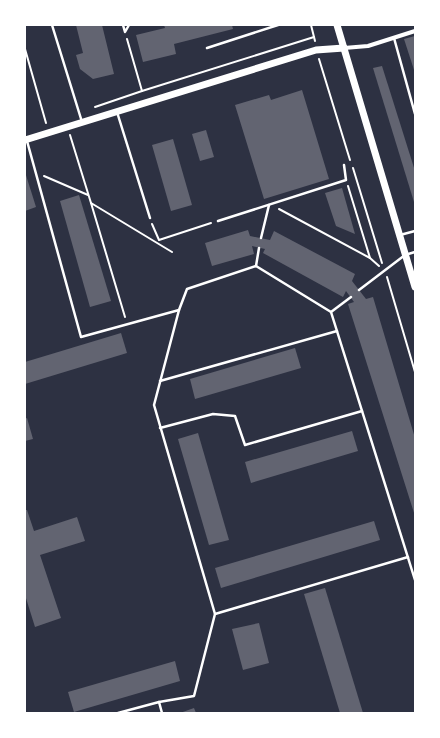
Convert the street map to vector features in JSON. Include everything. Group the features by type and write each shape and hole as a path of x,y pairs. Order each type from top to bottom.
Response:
{"street":[{"path":"337,25 415,287"},
{"path":"26,140 316,50 368,46 415,31"}],"lane":[{"path":"52,25 82,123"},
{"path":"123,25 125,32"},
{"path":"125,32 129,25"},
{"path":"207,48 278,25"},
{"path":"394,38 415,114"},
{"path":"117,112 150,218"},
{"path":"26,140 81,338 179,310"},
{"path":"218,221 346,180 344,165"},
{"path":"261,238 269,204"},
{"path":"400,235 415,231"},
{"path":"256,266 259,248"},
{"path":"359,290 405,255 415,252"},
{"path":"118,713 159,702 194,696 215,614 154,405 179,310 187,289 256,266 331,312 415,580"},
{"path":"331,312 351,297"},
{"path":"160,381 337,331"},
{"path":"160,428 213,414 235,416 245,445 362,411"},
{"path":"215,614 408,558"},
{"path":"159,702 162,713"}],"path":[{"path":"311,25 316,50 415,372"},
{"path":"125,32 142,91 314,37"},
{"path":"25,49 46,123"},
{"path":"68,127 128,324"},
{"path":"36,173 88,195"},
{"path":"346,180 370,258"},
{"path":"90,203 172,252"},
{"path":"269,204 370,258 385,271"},
{"path":"150,218 159,240 218,221"}],"building":[{"path":"76,25 102,25 114,74 93,79 80,69 76,55 83,53"},
{"path":"164,25 232,25 233,29 174,44 176,54 143,62 136,35 165,28"},
{"path":"415,36 415,73 404,39"},
{"path":"382,66 415,171 415,202 373,68"},
{"path":"302,90 329,179 264,199 235,105 269,95 271,100"},
{"path":"206,130 214,157 200,161 192,134"},
{"path":"173,139 192,205 171,211 152,145"},
{"path":"25,172 36,207 25,211"},
{"path":"342,188 355,234 336,226 325,193"},
{"path":"79,195 111,301 90,307 60,201"},
{"path":"248,230 250,236 270,240 274,231 355,274 352,281 366,299 373,297 415,438 415,516 348,304 354,302 346,291 343,297 263,253 265,249 252,246 254,254 212,266 205,243"},
{"path":"121,333 127,353 25,384 25,362"},
{"path":"295,348 301,368 195,399 190,379"},
{"path":"27,418 33,439 25,441 25,419"},
{"path":"352,431 358,451 251,483 245,462"},
{"path":"198,433 229,540 209,545 178,439"},
{"path":"25,510 27,510 34,531 77,517 85,541 40,555 61,618 35,627 25,595"},
{"path":"374,521 380,540 221,588 215,568"},
{"path":"325,588 363,713 340,713 304,594"},
{"path":"259,623 269,663 243,670 232,629"},
{"path":"175,661 180,681 74,712 68,692"},
{"path":"194,708 196,713 180,713"}]}
